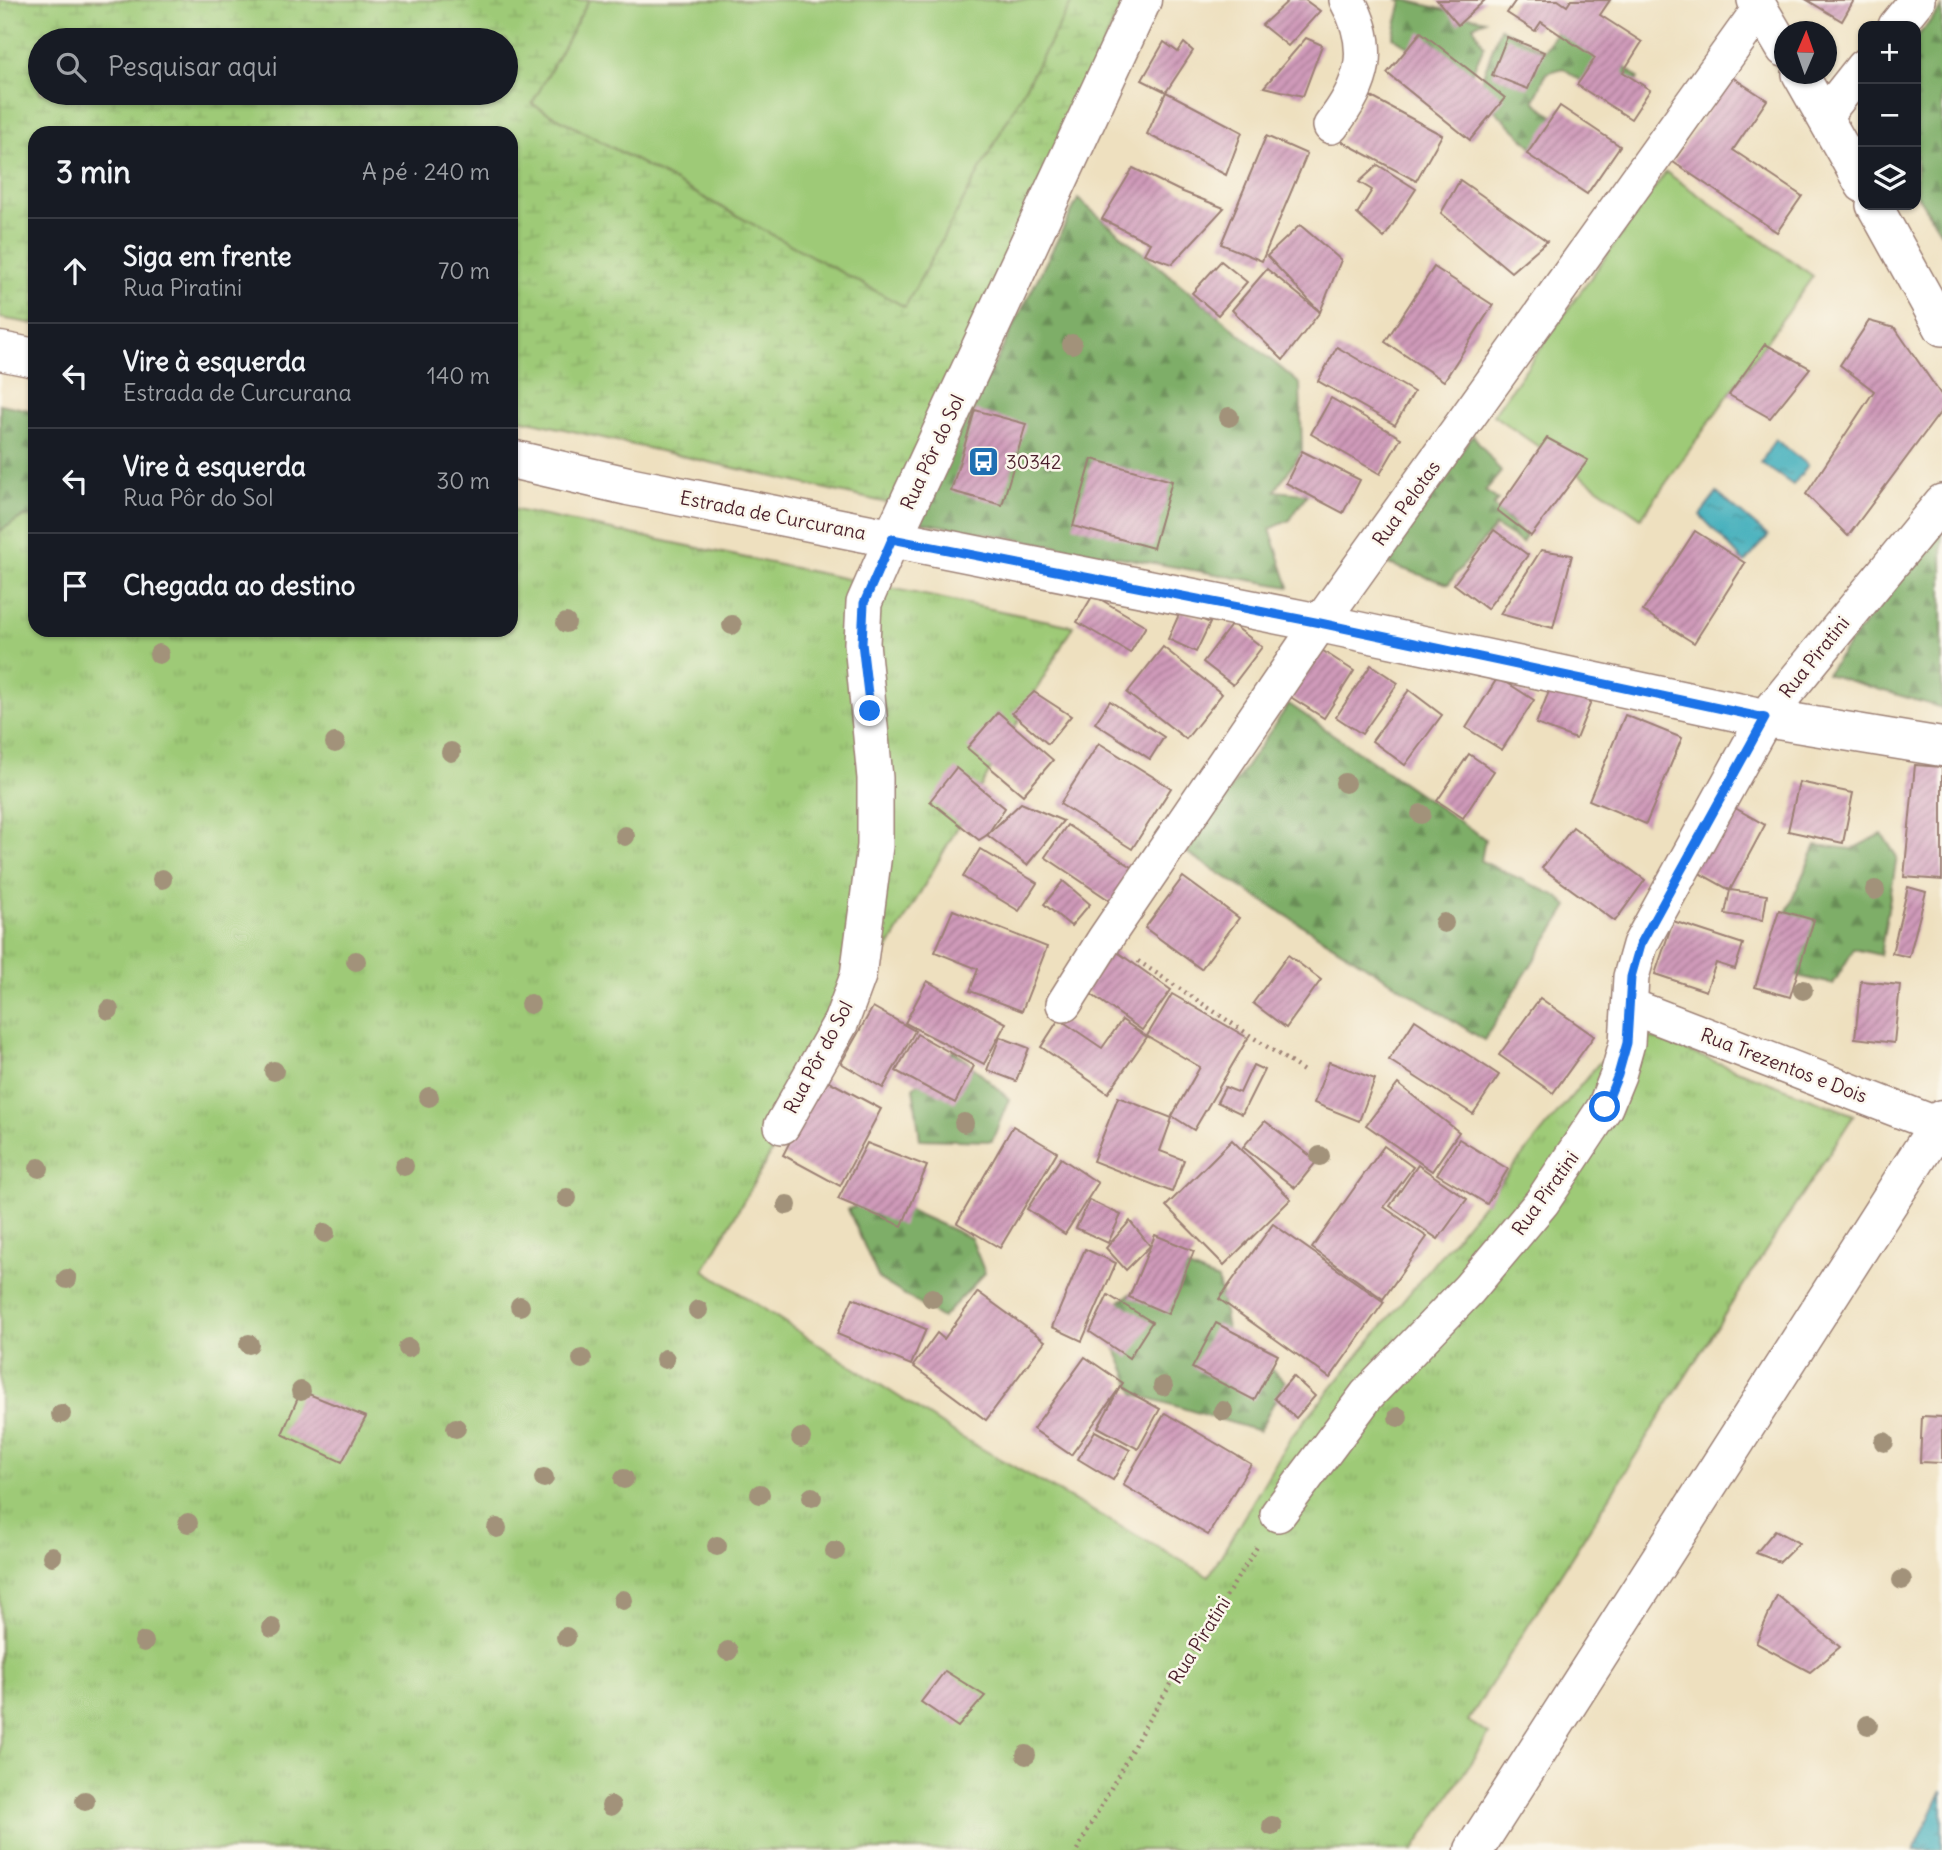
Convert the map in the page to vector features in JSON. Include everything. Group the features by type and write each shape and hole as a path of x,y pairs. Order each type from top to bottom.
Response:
{"main road":[{"name":"Rua Pôr do Sol","path":"892,539 1142,0"},
{"path":"0,351 28,357"},
{"name":"Estrada de Curcurana","path":"518,461 628,486 1320,623 1765,718 1942,747"},
{"path":"1474,1850 1940,1122"}],"street":[{"path":"1331,126 1349,102 1359,76 1363,55 1359,26 1347,0"},
{"path":"1900,21 1917,0"},
{"path":"1758,5 1774,32"},
{"name":"Rua Pelotas","path":"1064,1004 1105,939 1320,623 1758,5"},
{"path":"1825,115 1858,73"},
{"path":"1806,84 1858,176"},
{"path":"1877,210 1942,328"},
{"name":"Rua Piratini","path":"1278,1514 1367,1395 1469,1289 1542,1202 1605,1107 1627,1043 1631,977 1640,945 1765,718 1942,502"},
{"name":"Rua Pôr do Sol","path":"782,1126 841,1021 858,976 875,846 874,778 862,643 864,603 892,539"},
{"name":"Rua Trezentos e Dois","path":"1630,1006 1940,1122"}],"path":[{"path":"1105,939 1305,1072"},
{"name":"Rua Piratini","path":"1077,1850 1146,1724 1278,1514"}],"green space":[{"path":"0,0 1124,0 892,504 518,419 518,126 28,126 28,323 0,318"},
{"path":"589,0 1073,0 905,307 532,104"},
{"path":"1399,0 1485,20 1473,26 1484,46 1467,84 1393,37 1402,2"},
{"path":"1576,0 1611,0 1580,31 1638,78 1622,110 1563,68 1546,73 1534,101 1584,141 1559,173 1477,93 1500,28 1544,51"},
{"path":"1942,7 1942,234 1921,202 1921,32"},
{"path":"1666,172 1813,276 1641,518 1493,415"},
{"path":"1078,199 1300,384 1302,451 1275,491 1307,494 1290,520 1270,529 1289,587 915,521"},
{"path":"0,404 28,410 28,517 22,517 0,531"},
{"path":"1473,435 1501,472 1485,491 1498,500 1493,506 1526,536 1522,543 1495,526 1448,584 1379,561"},
{"path":"518,510 1073,626 704,1270 959,1436 1209,1576 1291,1437 1598,1064 1648,1036 1854,1115 1468,1721 1489,1734 1414,1850 0,1850 0,531 22,517 28,517 28,637 518,637"},
{"path":"1942,523 1942,708 1826,674"},
{"path":"1289,704 1485,839 1481,861 1557,896 1568,906 1484,1040 1187,853"},
{"path":"1882,834 1897,857 1880,955 1854,949 1833,984 1762,968 1816,845 1852,849"},
{"path":"954,1050 1009,1099 992,1141 920,1139 913,1088"},
{"path":"888,1196 913,1212 971,1238 985,1273 942,1318 879,1279 848,1209"},
{"path":"1174,1262 1218,1280 1228,1334 1285,1381 1259,1431 1135,1394 1101,1315"}],"water":[{"path":"1775,439 1808,465 1793,485 1761,463"},
{"path":"1717,493 1768,536 1745,563 1700,515"},
{"path":"1942,1790 1942,1850 1914,1850"}],"building":[{"path":"1289,0 1305,0 1320,11 1288,46 1262,25"},
{"path":"1437,0 1485,0 1458,25"},
{"path":"1516,0 1558,0 1567,6 1571,0 1610,0 1600,15 1642,42 1623,72 1650,90 1631,119 1577,85 1595,58 1541,22 1535,31 1507,13"},
{"path":"1807,0 1854,0 1842,21"},
{"path":"1421,32 1505,98 1470,140 1387,73"},
{"path":"1507,37 1544,52 1528,89 1492,75"},
{"path":"1306,38 1322,45 1303,96 1264,87"},
{"path":"1164,42 1178,52 1184,43 1193,51 1166,92 1142,80"},
{"path":"1732,77 1767,100 1733,150 1802,196 1777,232 1673,162"},
{"path":"1166,92 1242,132 1226,175 1147,134"},
{"path":"1366,94 1442,135 1416,181 1341,141"},
{"path":"1560,106 1620,146 1587,194 1527,154"},
{"path":"1266,136 1307,154 1262,261 1221,244"},
{"path":"1378,165 1416,189 1384,238 1357,214 1372,190 1359,182"},
{"path":"1133,168 1224,208 1172,264 1144,254 1150,243 1102,219"},
{"path":"1460,180 1547,241 1511,272 1441,213"},
{"path":"1300,225 1341,260 1320,312 1267,256"},
{"path":"1221,261 1247,282 1218,315 1192,293"},
{"path":"1434,267 1493,305 1444,381 1385,342"},
{"path":"1267,269 1320,312 1283,360 1232,310"},
{"path":"1869,321 1895,328 1942,396 1942,410 1848,536 1806,494 1874,391 1840,365"},
{"path":"1765,344 1810,368 1770,418 1729,395"},
{"path":"1337,347 1414,392 1395,425 1318,381"},
{"path":"1331,398 1401,438 1380,474 1311,434"},
{"path":"975,410 1026,424 1002,505 951,491"},
{"path":"1547,438 1588,460 1531,536 1497,510"},
{"path":"1302,451 1360,480 1343,513 1286,483"},
{"path":"1092,459 1172,481 1153,548 1073,526"},
{"path":"1494,530 1528,555 1487,609 1454,584"},
{"path":"1695,531 1745,563 1694,643 1643,611"},
{"path":"1541,550 1572,555 1553,628 1500,614"},
{"path":"1093,595 1146,626 1130,653 1077,622"},
{"path":"1181,610 1210,623 1196,652 1168,639"},
{"path":"1232,624 1262,647 1233,685 1203,662"},
{"path":"1163,647 1222,694 1186,739 1127,693"},
{"path":"1320,649 1354,671 1324,718 1289,696"},
{"path":"1371,665 1398,683 1362,734 1336,717"},
{"path":"1498,677 1534,700 1502,750 1466,728"},
{"path":"1551,686 1591,702 1576,739 1536,724"},
{"path":"1409,690 1442,715 1405,765 1372,741"},
{"path":"1034,692 1071,716 1048,744 1012,713"},
{"path":"1110,701 1164,737 1150,759 1095,723"},
{"path":"998,712 1053,760 1023,795 967,748"},
{"path":"1625,715 1682,738 1646,824 1589,800"},
{"path":"1099,743 1171,788 1132,849 1060,804"},
{"path":"1469,754 1494,771 1463,818 1437,801"},
{"path":"1915,765 1942,767 1942,880 1904,877"},
{"path":"956,768 1005,808 987,835 979,840 930,801"},
{"path":"1799,782 1853,793 1843,843 1788,831"},
{"path":"1021,803 1063,821 1027,865 987,835"},
{"path":"1728,804 1765,825 1730,890 1692,869"},
{"path":"1067,825 1138,871 1115,904 1045,857"},
{"path":"1573,827 1645,880 1615,921 1542,868"},
{"path":"980,849 1037,883 1019,911 963,877"},
{"path":"1183,877 1239,918 1201,969 1145,928"},
{"path":"1063,881 1090,904 1071,926 1044,904"},
{"path":"1908,887 1926,892 1909,957 1892,953"},
{"path":"1730,890 1767,895 1763,920 1725,914"},
{"path":"953,910 1047,947 1022,1011 970,991 978,969 935,952"},
{"path":"1779,910 1814,920 1790,997 1755,987"},
{"path":"1673,921 1743,944 1735,969 1716,963 1706,991 1655,974"},
{"path":"1113,949 1171,990 1142,1030 1085,990"},
{"path":"1288,955 1321,980 1286,1028 1253,1003"},
{"path":"927,981 1006,1023 984,1064 905,1023"},
{"path":"1861,981 1900,985 1894,1043 1855,1038"},
{"path":"1172,994 1248,1038 1194,1130 1172,1116 1200,1067 1147,1036"},
{"path":"1540,998 1594,1036 1553,1093 1499,1055"},
{"path":"873,1007 915,1031 883,1088 841,1063"},
{"path":"1059,1019 1102,1048 1122,1020 1147,1037 1108,1093 1041,1047"},
{"path":"1415,1020 1499,1075 1473,1114 1389,1060"},
{"path":"917,1034 974,1066 955,1103 896,1071"},
{"path":"1000,1037 1029,1048 1016,1081 987,1070"},
{"path":"1329,1062 1375,1079 1359,1121 1314,1103"},
{"path":"1253,1065 1264,1070 1242,1114 1217,1102 1225,1087 1240,1093"},
{"path":"823,1078 881,1109 840,1186 783,1155"},
{"path":"1398,1084 1459,1132 1432,1171 1366,1125"},
{"path":"1118,1097 1172,1118 1160,1151 1184,1160 1172,1192 1093,1161"},
{"path":"1265,1121 1317,1161 1295,1188 1243,1147"},
{"path":"1013,1126 1057,1152 1000,1248 957,1223"},
{"path":"1459,1139 1508,1169 1487,1204 1437,1174"},
{"path":"1232,1140 1291,1199 1224,1265 1166,1206"},
{"path":"867,1143 927,1166 902,1226 838,1199"},
{"path":"1384,1146 1413,1167 1384,1207 1427,1237 1383,1299 1312,1248"},
{"path":"1061,1158 1098,1183 1065,1234 1027,1209"},
{"path":"1418,1165 1467,1199 1438,1239 1390,1206"},
{"path":"1089,1200 1121,1215 1108,1243 1076,1228"},
{"path":"1130,1221 1150,1246 1126,1270 1106,1248"},
{"path":"1273,1224 1384,1302 1330,1378 1219,1299"},
{"path":"1155,1235 1194,1251 1168,1314 1129,1297"},
{"path":"1085,1249 1116,1263 1082,1341 1052,1327"},
{"path":"978,1292 1045,1341 986,1420 913,1366 937,1333 944,1339"},
{"path":"1108,1295 1152,1322 1129,1358 1090,1332"},
{"path":"853,1298 926,1329 911,1365 837,1334"},
{"path":"1216,1323 1278,1355 1254,1400 1192,1368"},
{"path":"1085,1357 1123,1383 1071,1455 1033,1429"},
{"path":"1293,1376 1315,1396 1296,1418 1274,1398"},
{"path":"1120,1387 1160,1409 1138,1449 1098,1427"},
{"path":"301,1391 366,1417 342,1462 282,1434"},
{"path":"1165,1413 1251,1464 1208,1535 1123,1485"},
{"path":"1922,1416 1942,1417 1942,1463 1920,1462"},
{"path":"1095,1431 1130,1450 1113,1480 1078,1459"},
{"path":"1775,1530 1799,1543 1780,1562 1756,1553"},
{"path":"1777,1595 1840,1647 1810,1672 1756,1643"},
{"path":"945,1671 985,1696 958,1727 921,1702"}],"place":[{"name":"30342","path":"983,462"}],"route":[{"path":"870,711 862,643 864,603 892,539 1320,623 1765,718 1640,945 1631,977 1627,1043 1605,1107"}]}
